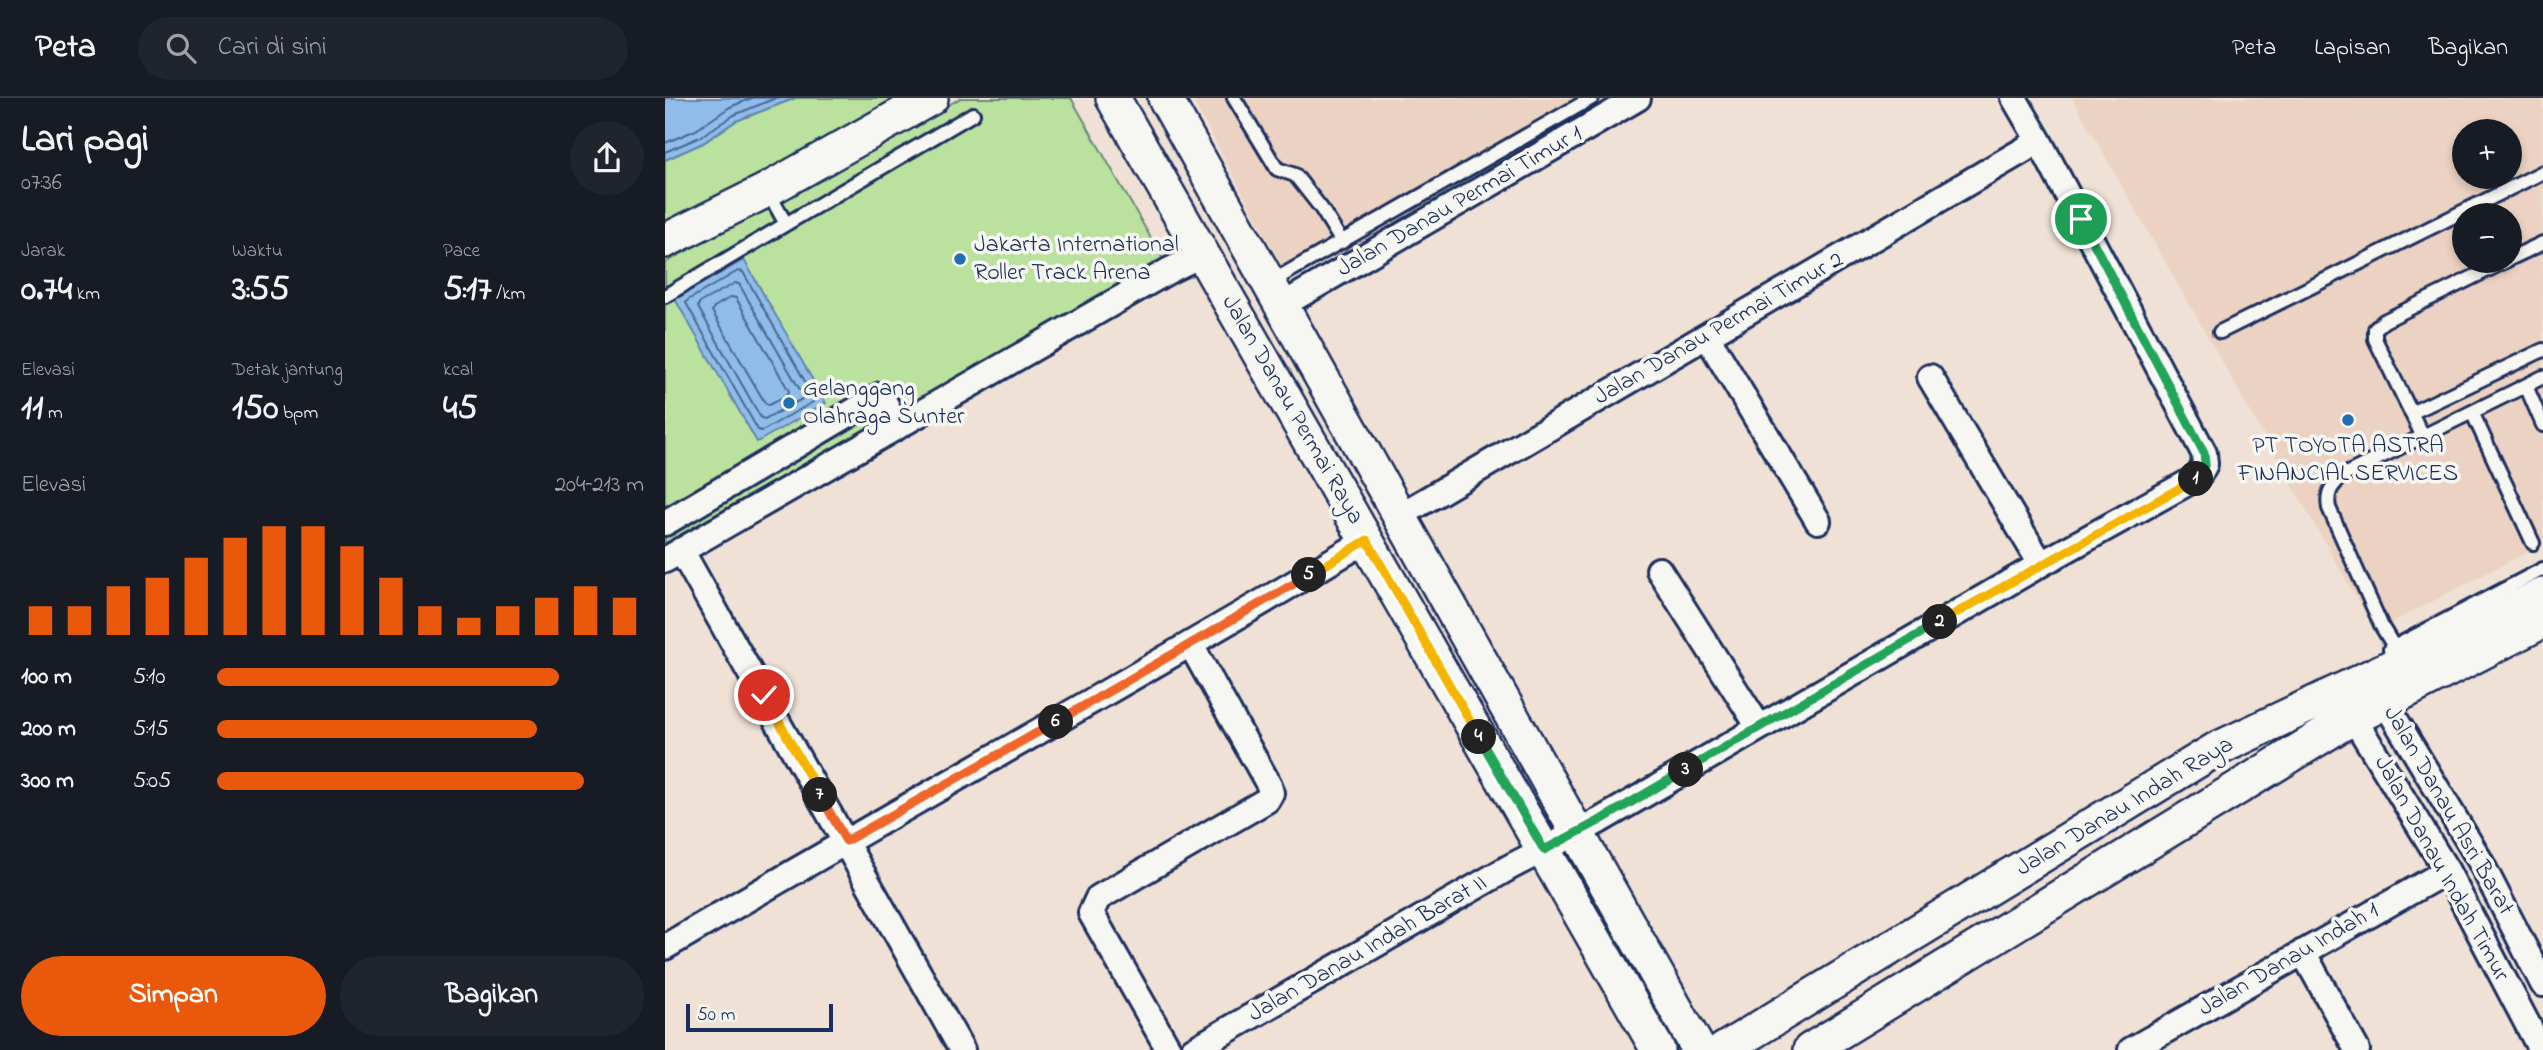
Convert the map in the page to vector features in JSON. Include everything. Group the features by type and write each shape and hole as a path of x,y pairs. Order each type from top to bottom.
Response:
{"street":[{"path":"665,241 767,190 931,98"},
{"name":"Jalan Danau Permai Raya","path":"1113,98 1658,1050"},
{"name":"Jalan Danau Permai Raya","path":"1165,98 1699,1050"},
{"name":"Jalan Danau Permai Timur 1","path":"1275,294 1638,98"},
{"path":"2014,98 2039,141"},
{"name":"Jalan Danau Permai Timur 2","path":"1399,516 2039,141"},
{"name":"Jalan Danau Indah Barat II","path":"1193,1050 2041,564 2198,477 2205,464 2204,453 2039,141"},
{"path":"962,1050 846,841 673,555 1177,266 1203,254"},
{"path":"1707,336 1818,521"},
{"path":"1930,377 2041,564"},
{"path":"665,523 881,395 897,427"},
{"path":"665,947 1191,645 1367,540"},
{"path":"1659,570 1759,727"},
{"name":"Jalan Danau Indah Raya","path":"2377,688 2399,654 2543,595"},
{"name":"Jalan Danau Indah Raya","path":"1723,1050 2215,750 2345,704 2377,688 2543,621"},
{"path":"1169,1050 1091,913 1094,903 1098,898 1268,800 1271,793 1191,645"},
{"name":"Jalan Danau Asri Barat","path":"2377,688 2479,859 2543,984"},
{"name":"Jalan Danau Indah Raya","path":"1810,1050 2235,789 2345,704"},
{"name":"Jalan Danau Indah Timur","path":"2345,704 2447,871 2542,1050"},
{"path":"2215,750 2220,766 2235,789"},
{"name":"Jalan Danau Indah 1","path":"2131,1050 2447,871"},
{"path":"2303,952 2357,1050"}],"lane":[{"path":"1234,98 1277,169 1295,175 1321,208 1342,243"},
{"path":"1275,294 1342,243 1592,98"},
{"path":"665,296 973,114"},
{"path":"2220,332 2543,172"},
{"path":"767,190 786,224"},
{"path":"2522,253 2543,243"},
{"path":"2423,437 2375,340 2375,328 2482,273"},
{"path":"2411,413 2543,350"},
{"path":"2543,377 2344,475 2333,484 2327,496 2329,508 2382,627 2399,654 2543,569"},
{"path":"2526,386 2543,425"},
{"path":"2472,412 2532,543"}],"shaded area":[{"path":"1192,98 1639,98 1373,251 1281,265"},
{"path":"2072,98 2543,98 2543,544 2375,631"}],"green space":[{"path":"796,98 931,98 665,238 665,160 703,143 736,121"},
{"name":"Gelanggang Olahraga Sunter","path":"961,98 1071,98 1164,261 665,543 665,263"}],"water":[{"path":"665,98 795,98 736,121 703,143 665,160"},
{"path":"744,260 826,403 757,442 675,299"}],"place":[{"name":"Jakarta International Roller Track Arena","path":"960,259"},
{"name":"Gelanggang Olahraga Sunter","path":"789,403"},
{"name":"PT TOYOTA ASTRA FINANCIAL SERVICES","path":"2348,420"}],"route":[{"path":"764,695 846,841 1191,645 1367,540 1544,850 1599,821 2041,564 2198,477 2205,464 2204,453 2081,219"}]}
